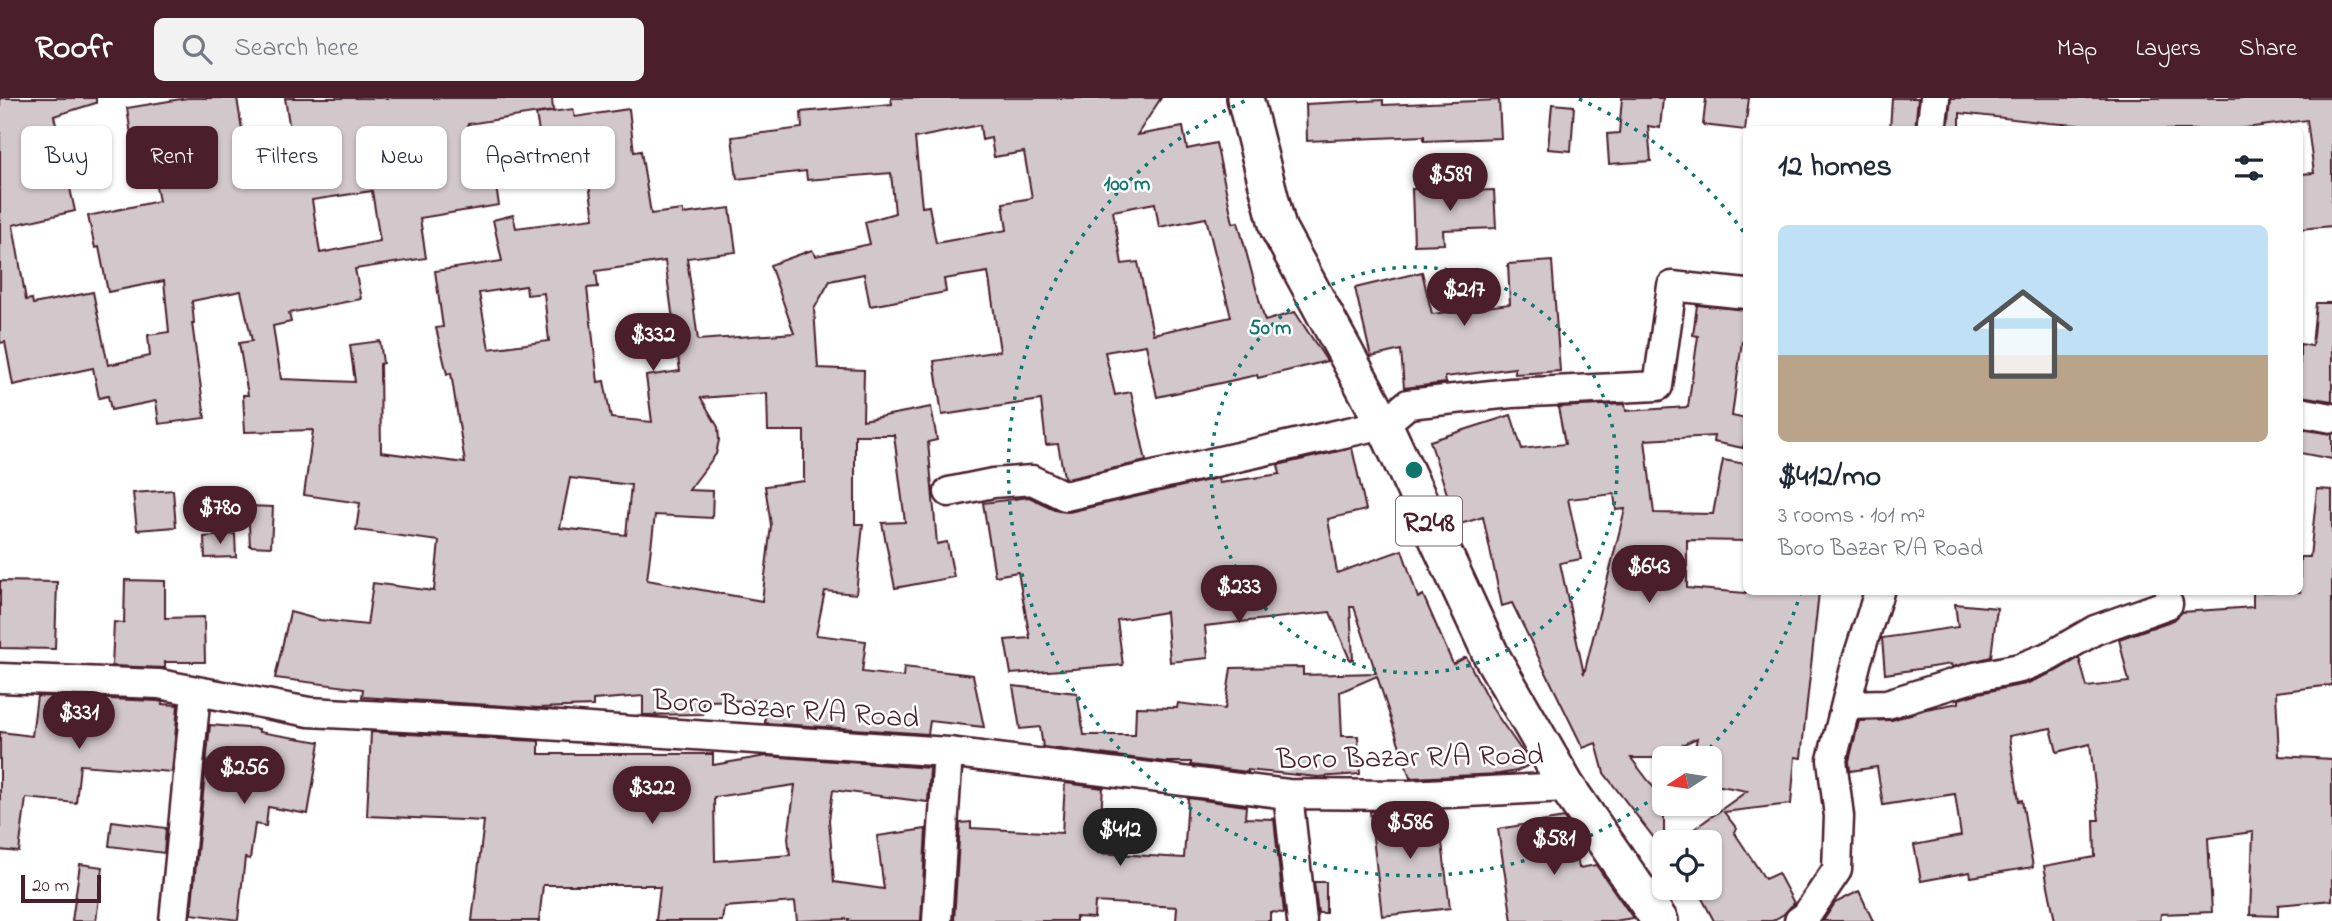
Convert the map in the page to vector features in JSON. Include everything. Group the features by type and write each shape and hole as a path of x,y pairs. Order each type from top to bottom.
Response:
{"main road":[{"name":"R248","path":"1245,98 1278,228 1384,424 1492,657 1567,786 1660,921"}],"street":[{"path":"1932,126 1935,98"},
{"path":"949,492 993,483 1032,480 1065,496 1384,424 1408,404 1511,393 1658,386 1672,286 1743,294"},
{"path":"2303,413 2332,418"},
{"path":"1799,921 1806,916 1838,870 1839,816 1832,760 1878,595"},
{"path":"1846,705 1887,704 1975,677 2020,668 2050,656 2095,630 2168,604"},
{"name":"Boro Bazar R/A Road","path":"0,678 159,684 309,712 948,752 1288,794 1407,795 1567,786"},
{"path":"174,921 196,692"},
{"path":"937,921 948,752"},
{"path":"1288,794 1302,921"}],"building":[{"path":"0,98 96,98 96,103 54,116 56,126 21,126 21,189 70,189 75,211 13,225 26,300 32,299 33,304 93,292 108,365 150,356 148,335 169,332 164,281 108,292 99,247 95,248 88,216 159,201 157,189 218,189 218,126 130,126 127,108 187,98 237,98 241,126 232,126 232,189 342,189 342,126 289,126 285,98 552,98 553,111 461,126 461,189 496,189 499,205 420,218 426,258 355,269 361,299 289,313 291,322 273,326 281,379 355,382 350,345 380,341 383,363 380,364 381,452 465,463 451,373 447,374 436,328 443,327 435,271 502,261 493,220 513,215 516,228 594,218 590,189 615,189 615,126 538,126 536,114 573,109 575,117 629,109 634,152 641,151 651,214 683,210 683,214 730,208 736,252 687,258 698,340 794,333 770,265 812,250 816,256 870,244 865,222 895,213 891,173 807,180 806,171 737,179 732,137 802,128 801,112 892,104 891,98 1161,98 1137,135 1183,127 1187,149 1216,143 1233,223 1238,222 1265,321 1295,312 1327,361 1258,378 1257,375 1157,397 1146,345 1105,352 1115,395 1131,392 1146,461 1067,479 1064,477 1058,444 1046,445 1041,400 942,415 934,361 1000,351 988,272 944,279 946,292 870,306 864,274 830,281 814,309 818,368 864,370 863,420 931,407 937,440 928,442 937,544 947,542 954,577 895,588 882,523 905,522 894,435 855,435 855,524 863,524 856,594 825,591 816,635 866,641 862,672 903,677 904,667 973,675 984,727 930,721 928,734 765,723 765,700 703,701 703,714 643,715 643,696 593,700 593,706 538,708 362,697 363,689 275,678 290,612 320,620 367,625 373,583 434,591 439,541 356,530 360,503 304,495 313,430 245,432 243,395 248,395 239,343 252,341 241,291 192,301 192,323 205,418 159,424 156,401 111,410 108,396 99,398 93,368 13,385 5,342 0,343","holes":["980,125 982,140 991,138 994,157 1024,152 1032,198 1003,203 1007,230 936,243 929,206 922,207 915,138","372,191 380,241 320,253 312,200","1155,203 1159,227 1206,218 1231,317 1153,334 1138,262 1122,264 1113,211","665,261 680,371 646,376 652,422 611,418 604,381 598,382 587,288 598,287 596,271","526,286 527,295 544,293 549,341 489,349 479,293","767,393 768,431 804,431 804,481 765,486 771,525 762,601 647,580 655,515 712,518 713,491 689,490 716,454 719,440 718,427 701,398","570,478 631,485 626,535 560,528"]},
{"path":"1622,98 1663,98 1660,128 1648,126 1651,161 1609,164 1607,134 1619,133"},
{"path":"1706,98 1749,98 1743,130 1703,125"},
{"path":"1892,98 1918,98 1915,126 1890,126"},
{"path":"1951,98 2332,98 2332,226 2303,229 2303,174 2314,173 2307,120 2261,126 2091,126 1960,113 1960,126 1948,126"},
{"path":"1383,100 1383,105 1499,100 1501,138 1424,141 1424,136 1307,141 1306,104"},
{"path":"1552,104 1574,106 1571,151 1548,149"},
{"path":"1441,188 1441,192 1494,190 1496,228 1443,230 1444,244 1414,245 1412,189"},
{"path":"1552,261 1560,371 1515,374 1515,368 1445,377 1446,383 1404,388 1401,350 1371,357 1355,288 1422,272 1432,314 1510,304 1508,264"},
{"path":"2316,303 2332,303 2332,401 2303,396 2303,344 2312,346"},
{"path":"1697,305 1743,310 1743,341 1732,416 1743,418 1743,448 1713,442 1714,436 1645,440 1654,513 1713,514 1723,460 1743,463 1743,541 1687,540 1687,588 1743,593 1743,595 1819,595 1801,758 1795,757 1791,804 1724,812 1737,829 1734,832 1765,879 1778,873 1794,903 1784,914 1772,921 1714,921 1703,900 1722,900 1722,830 1693,830 1712,816 1722,816 1722,809 1747,791 1722,786 1722,746 1695,746 1697,738 1679,746 1652,746 1652,758 1631,758 1652,785 1652,816 1664,816 1664,830 1652,830 1652,835 1604,773 1596,743 1583,748 1512,603 1502,606 1483,517 1457,525 1430,441 1511,415 1522,449 1565,444 1558,407 1625,404 1626,411 1688,407 1698,336 1693,335","holes":["1614,494 1616,510 1625,509 1584,674 1560,563 1581,559 1568,499"]},
{"path":"2303,429 2332,434 2332,459 2303,454"},
{"path":"1352,448 1366,510 1328,519 1337,573 1402,550 1418,598 1423,595 1453,664 1466,657 1494,711 1531,764 1517,771 1499,774 1410,778 1377,676 1340,692 1342,736 1358,736 1360,774 1318,777 1248,772 1191,765 1191,762 1165,762 1043,747 1040,727 1020,729 1013,686 1077,693 1084,735 1135,735 1136,707 1177,708 1178,703 1225,709 1231,668 1303,667 1303,675 1376,673 1354,607 1350,607 1353,659 1350,660 1330,612 1205,626 1208,658 1170,662 1166,612 1117,620 1123,665 1011,674 1005,640 1030,638 1018,572 995,576 983,503 1029,497 1058,511 1069,512 1218,478 1219,483 1280,474 1278,465"},
{"path":"2317,489 2332,490 2332,685 2276,692 2279,756 2332,759 2332,900 2278,905 2278,916 2250,915 2253,832 2208,838 2212,912 2161,914 2160,921 2055,921 2044,866 2095,857 2094,820 2099,820 2090,744 2057,752 2051,728 2009,736 2033,867 1971,877 1970,872 1921,881 1914,845 1961,836 1955,794 1883,805 1877,767 1850,771 1849,761 1859,721 1892,720 1926,709 1959,703 1959,699 1979,693 2026,684 2079,658 2087,687 2129,682 2119,639 2174,620 2182,612 2253,607 2253,595 2303,595 2303,557 2310,557"},
{"path":"173,490 176,527 137,530 133,493"},
{"path":"248,506 273,507 271,547 250,546"},
{"path":"235,534 236,557 205,558 204,537"},
{"path":"125,580 165,581 165,618 204,617 205,662 165,662 165,668 112,666 114,622 124,623"},
{"path":"0,581 57,582 55,649 0,648"},
{"path":"1955,604 1997,608 1991,657 1952,667 1951,664 1885,674 1882,638 1958,627"},
{"path":"37,696 157,701 178,705 172,772 80,765 76,803 26,798 19,852 0,850 0,732 32,736"},
{"path":"210,725 259,729 259,732 320,742 308,814 268,807 266,826 255,824 250,859 245,858 238,920 191,914"},
{"path":"371,732 539,741 539,754 713,754 713,765 766,756 930,768 928,802 833,790 829,820 834,882 884,889 877,836 926,829 921,921 797,921 795,902 724,907 722,921 656,921 660,887 543,885 539,921 472,921 484,821 367,816","holes":["795,785 788,838 790,855 715,861 714,797"]},
{"path":"1065,783 1103,788 1098,853 1184,858 1188,798 1246,806 1245,818 1274,819 1284,913 1270,912 1270,921 1176,921 1177,907 1095,902 1094,918 1076,917 1076,921 954,921 960,823 971,822 971,828 1062,833"},
{"path":"1438,810 1450,908 1382,916 1370,811"},
{"path":"1564,818 1573,831 1579,868 1596,865 1633,918 1614,921 1512,921 1498,829"},
{"path":"112,821 166,828 164,853 109,846"},
{"path":"80,864 103,867 96,921 72,921"},
{"path":"1314,882 1326,882 1326,913 1318,913"},
{"path":"1859,891 1873,921 1823,921 1835,903"}]}
